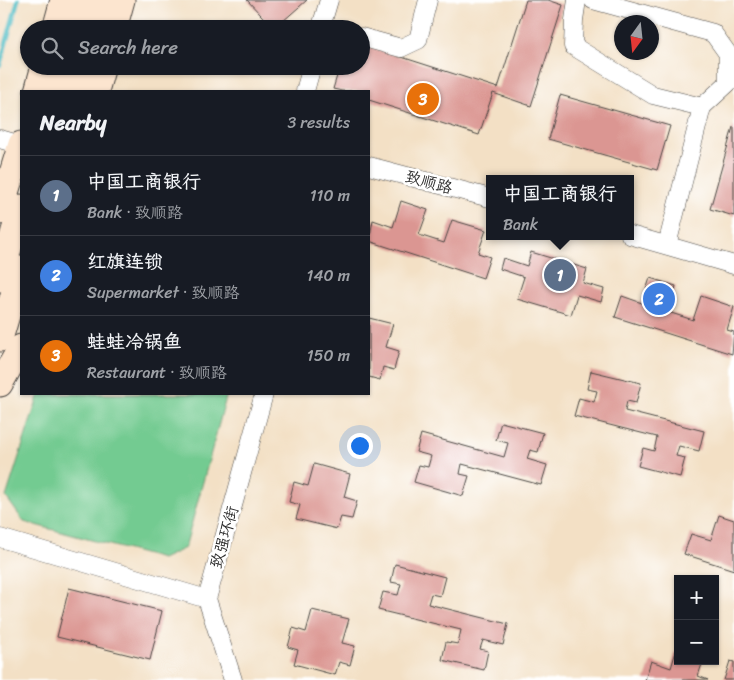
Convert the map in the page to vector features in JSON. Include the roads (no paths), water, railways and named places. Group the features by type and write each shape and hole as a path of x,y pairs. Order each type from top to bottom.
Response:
{"street":[{"path":"58,20 64,0"},
{"path":"76,20 82,0"},
{"path":"96,20 102,0"},
{"path":"116,20 122,0"},
{"path":"325,20 329,0"},
{"path":"370,40 401,48 418,40 428,0"},
{"path":"577,0 573,46 653,95 702,107"},
{"path":"593,0 713,32 728,54 728,83 702,107 667,245"},
{"path":"37,90 41,75"},
{"path":"56,90 60,75"},
{"path":"75,90 79,75"},
{"path":"96,90 100,75"},
{"path":"305,90 309,75"},
{"path":"0,139 20,144"},
{"path":"0,212 20,147"},
{"name":"致顺路","path":"370,166 486,197"},
{"path":"0,279 20,210"},
{"path":"634,237 734,265"},
{"path":"0,340 20,271"},
{"path":"0,384 20,348"},
{"name":"致强环街","path":"207,599 264,395"},
{"path":"0,538 207,599 233,680"}],"waterway":[{"path":"0,65 18,0"}],"place":[{"name":"蛙蛙冷锅鱼","path":"423,99"},
{"name":"中国工商银行","path":"560,275"},
{"name":"红旗连锁","path":"659,299"}]}
